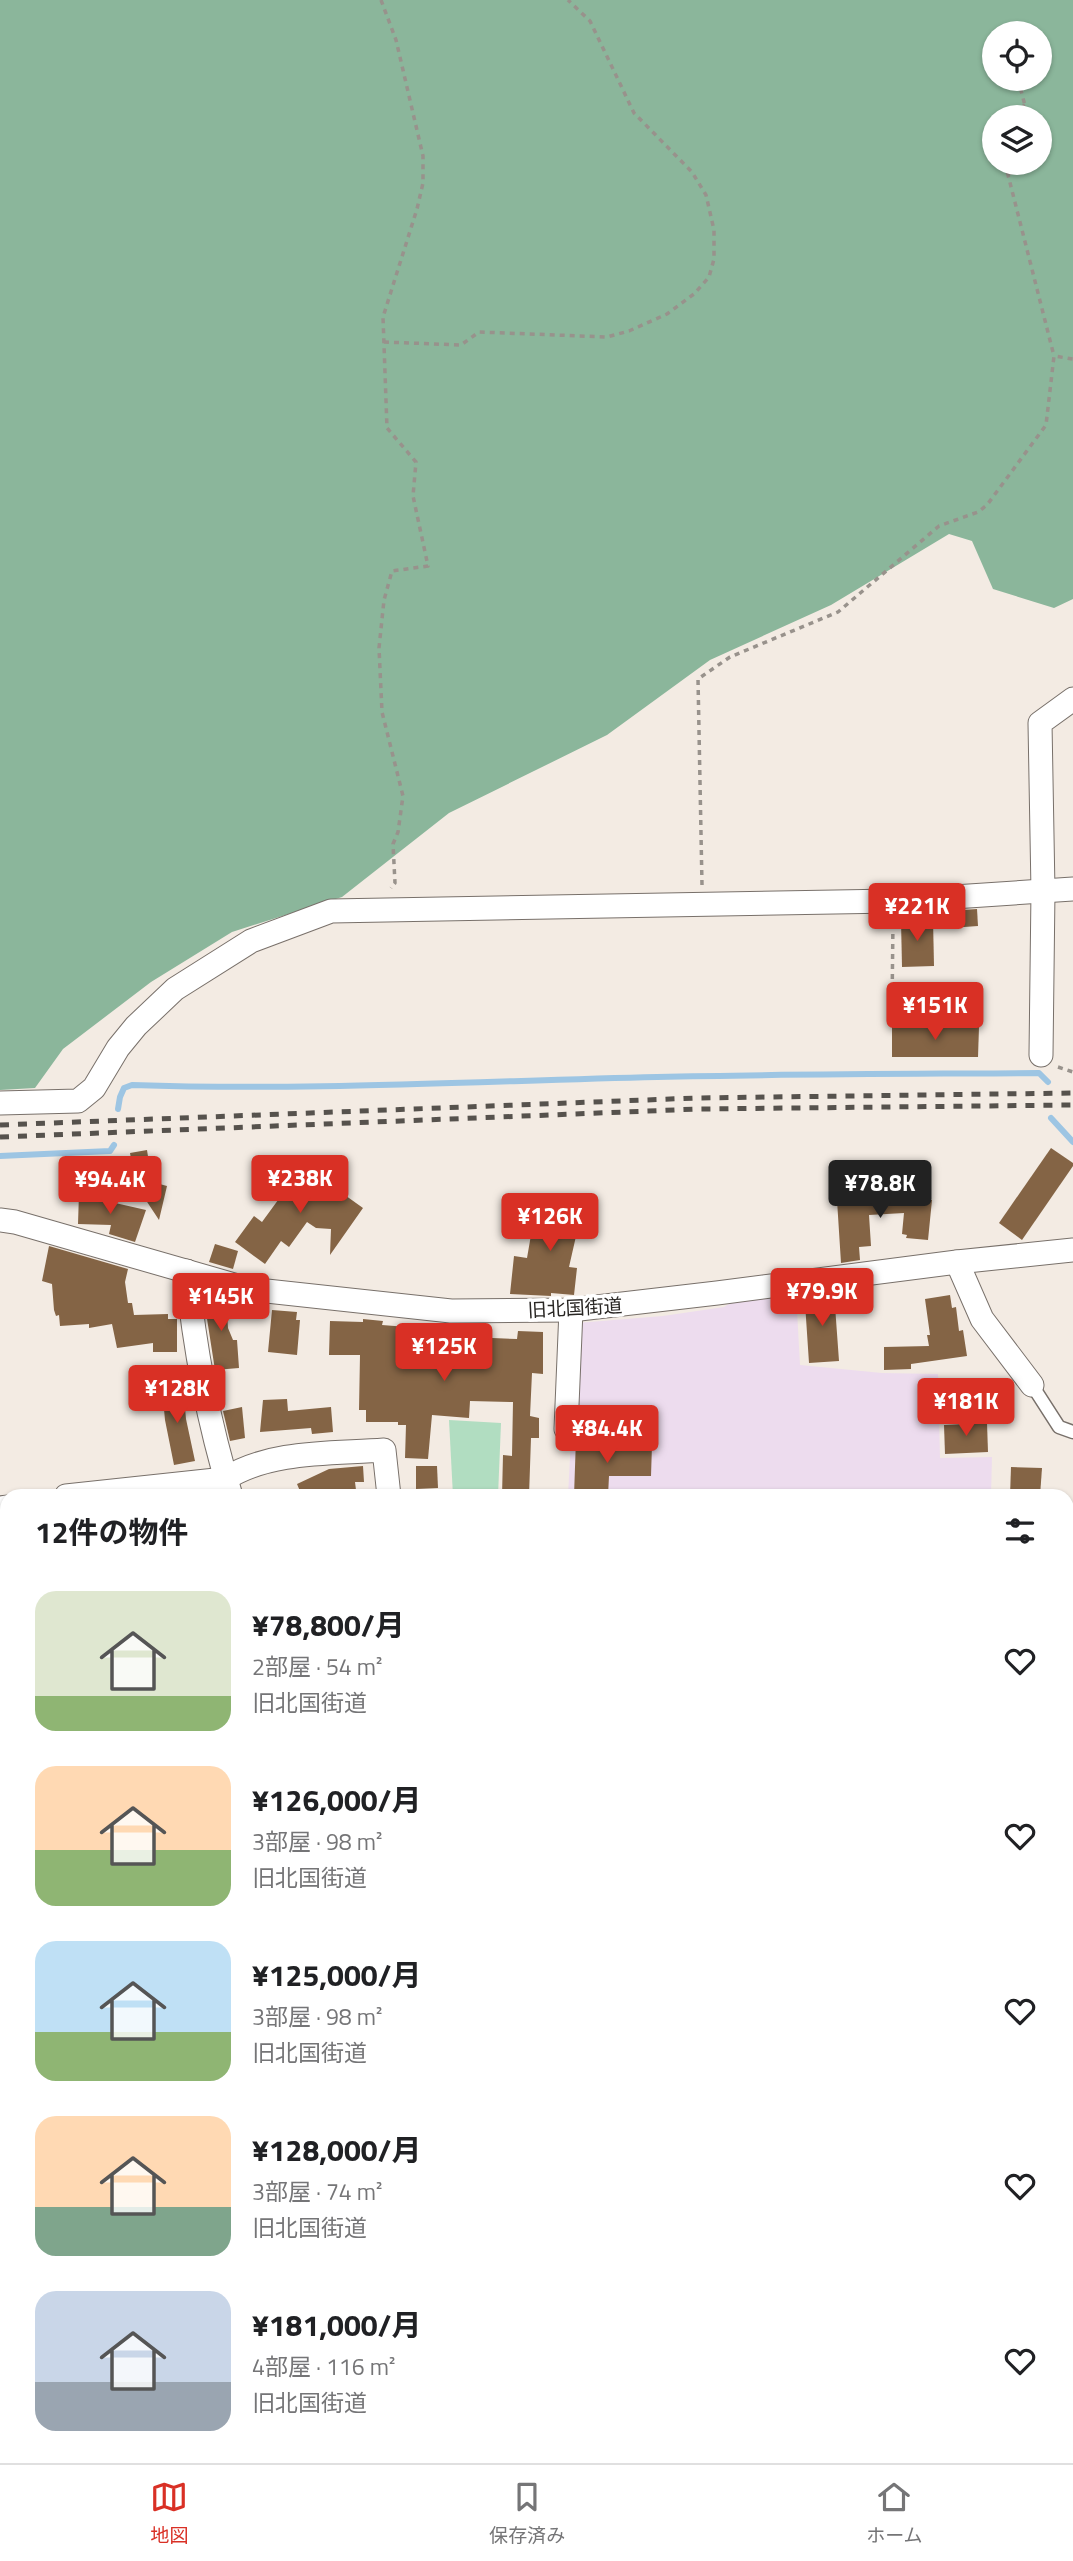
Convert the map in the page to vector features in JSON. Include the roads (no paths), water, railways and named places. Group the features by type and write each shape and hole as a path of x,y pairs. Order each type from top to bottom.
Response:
{"street":[{"path":"1041,1055 1043,891 1040,723 1073,699"},
{"path":"0,1103 78,1101 94,1088 118,1048 136,1026 175,989 251,941 331,911 893,901 1073,889"},
{"name":"旧北国街道","path":"0,1220 248,1289 451,1311 571,1310 1073,1250"},
{"path":"957,1262 982,1319 1032,1385"},
{"path":"187,1271 192,1320 228,1487"},
{"path":"566,1429 571,1310"},
{"path":"228,1487 242,1468 286,1458 384,1450 388,1489"},
{"path":"192,1489 228,1487"}],"lane":[{"path":"1032,1385 1059,1427 1073,1432"}],"waterway":[{"path":"118,1109 124,1088 132,1085 329,1086 705,1076 1039,1073 1048,1082"},
{"path":"1051,1118 1073,1142"},
{"path":"0,1156 110,1151 114,1145"}],"railway":[{"path":"0,1125 697,1098 1073,1093"},
{"path":"0,1137 699,1109 1073,1105"}]}
